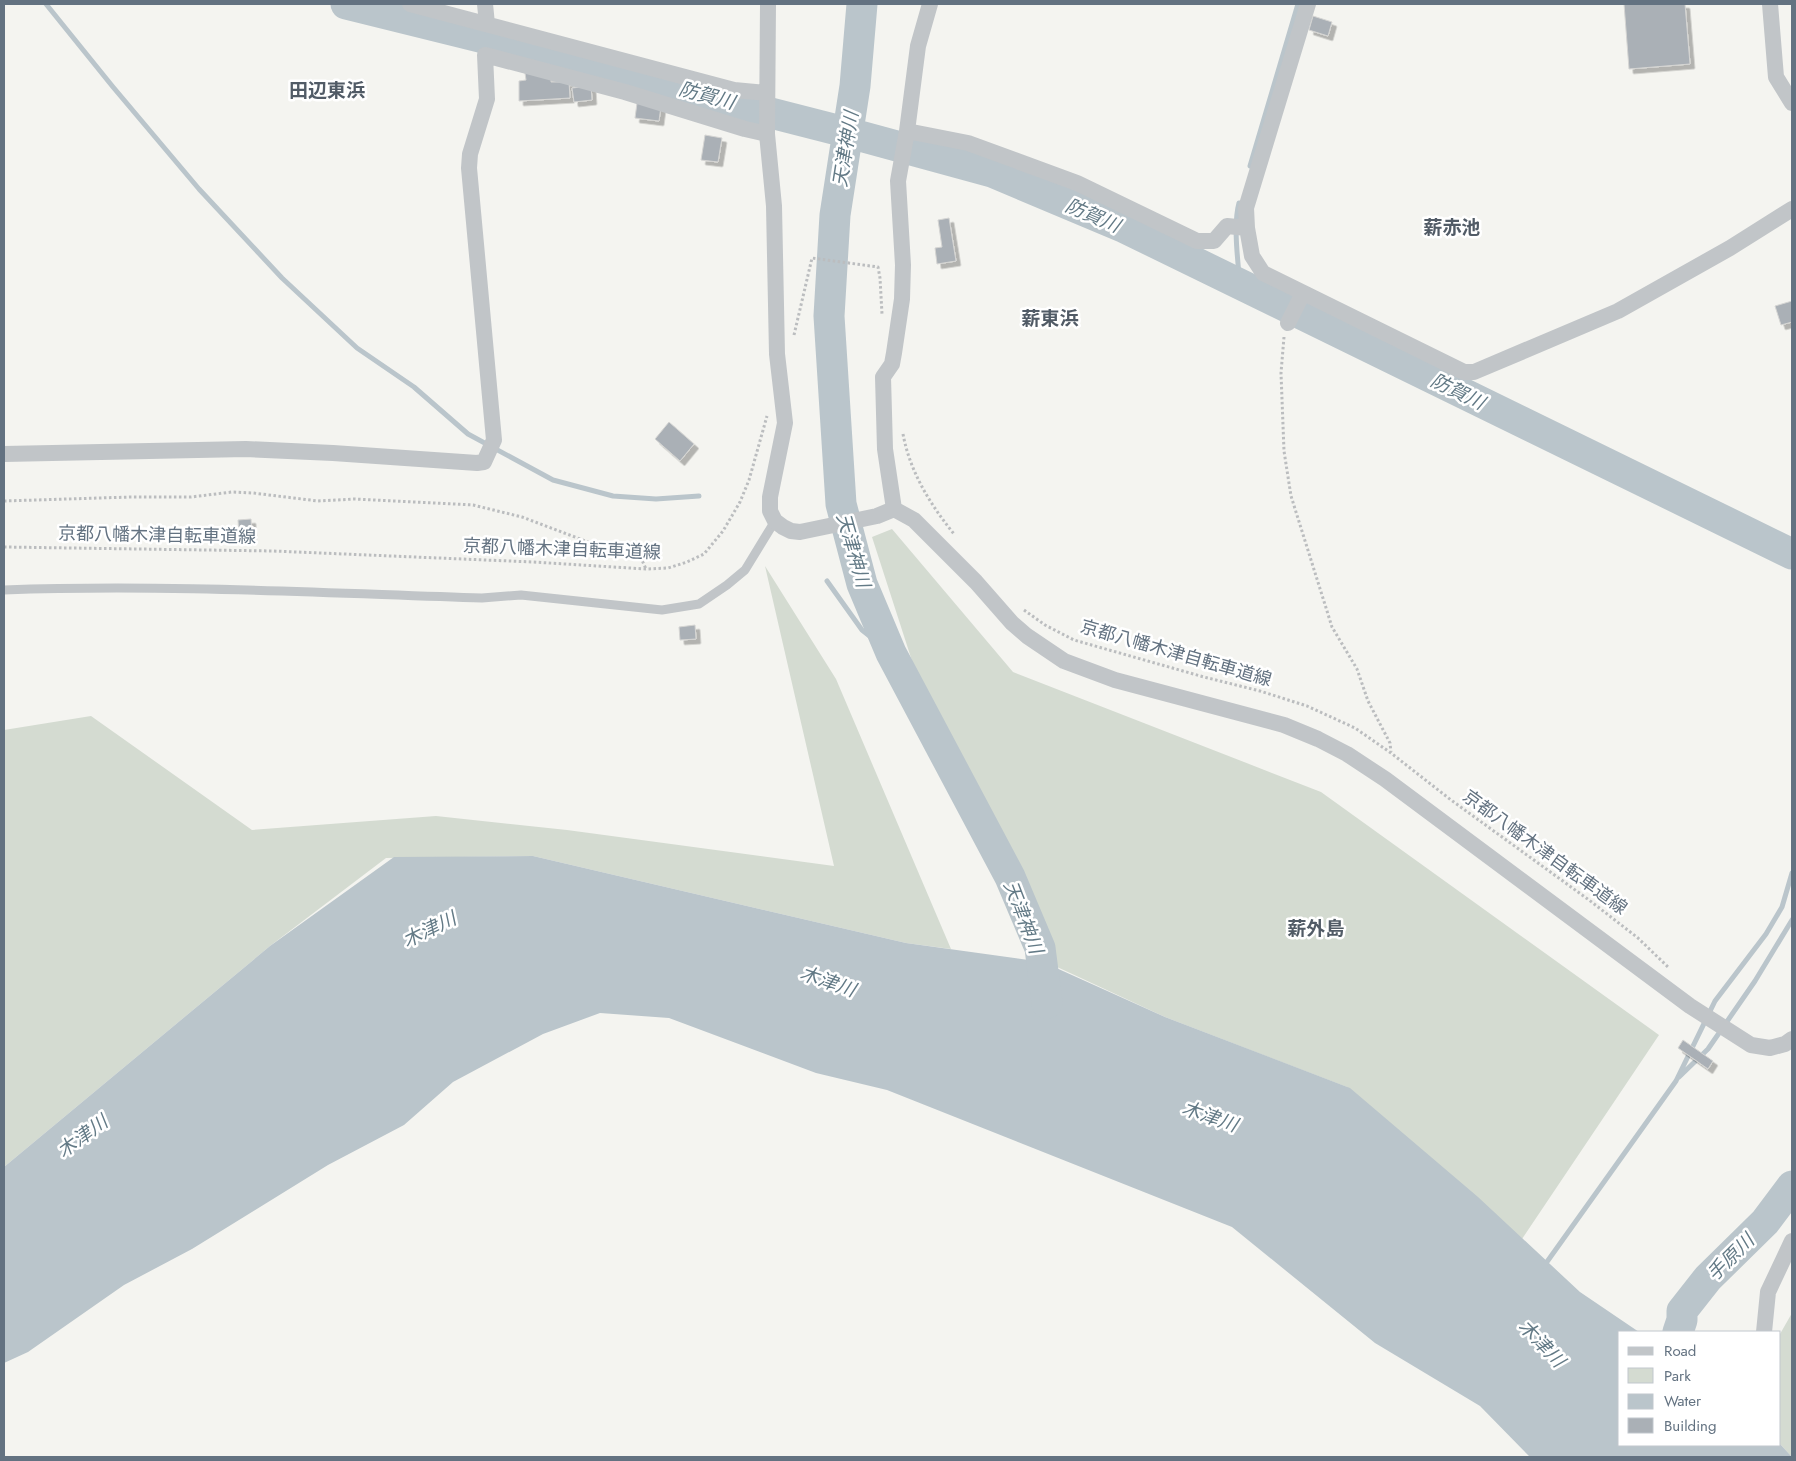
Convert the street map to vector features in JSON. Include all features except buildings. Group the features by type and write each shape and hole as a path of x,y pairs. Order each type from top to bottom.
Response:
{"street":[{"path":"410,4 734,90 767,93"},
{"path":"485,4 488,24"},
{"path":"768,4 768,134 774,206 777,354 785,423 770,497 770,511 775,521 791,531 811,530 835,525 877,516 894,509"},
{"path":"894,509 886,449 883,377 892,364 902,299 904,265 898,180 907,131 918,46 930,4"},
{"path":"1308,4 1246,208 1252,256 1263,273 1301,296 1464,372 1474,372 1618,311 1730,248 1792,209"},
{"path":"1770,4 1776,77 1792,103"},
{"path":"4,454 246,449 484,462 494,440 469,168 470,154 486,99 485,55 625,92 745,129 768,134"},
{"path":"907,131 968,143 1077,183 1197,241 1214,241 1227,226 1247,228"},
{"path":"1288,323 1301,296"},
{"path":"894,509 914,520 976,582 1022,632 1064,661 1115,680 1284,725 1347,754 1385,779 1690,1006 1750,1045 1770,1048 1785,1044 1792,1039"},
{"path":"1764,1331 1768,1292 1792,1241"}],"lane":[{"path":"4,590 66,588 236,590 482,598 521,595 662,610 699,604 727,585 745,570 775,521"}],"path":[{"path":"793,342 811,259 816,258 877,266 879,269 882,319"},
{"path":"1288,323 1285,328 1281,373 1284,451 1290,496 1332,627 1357,669 1368,700 1390,743 1391,753"},
{"name":"京都八幡木津自転車道線","path":"4,547 273,551 523,561 646,569 668,568 704,554 723,532 740,502 749,480 768,413"},
{"path":"902,428 907,455 925,493 935,511 959,540"},
{"path":"4,501 191,497 232,492 318,501 355,499 472,505 522,517 596,545 641,558 646,569"},
{"name":"京都八幡木津自転車道線","path":"1022,608 1045,625 1074,640 1260,691 1307,706 1355,728 1589,900 1638,938 1674,972"}],"green space":[{"path":"892,529 1013,672 1321,792 1659,1035 1522,1239 1347,1087 1165,1017 1042,960 1010,877 913,664 872,537"},
{"path":"765,566 836,679 951,949 906,943 533,856 386,858 270,946 4,1167 4,730 91,716 252,830 436,816 567,830 834,866"},
{"path":"1792,1313 1792,1457 1781,1445 1781,1332"}],"water":[{"name":"木津川","path":"533,856 906,943 1043,962 1165,1017 1350,1088 1478,1197 1580,1292 1638,1331 1618,1331 1618,1446 1781,1445 1792,1457 1530,1457 1480,1406 1375,1343 1232,1227 887,1090 816,1073 669,1018 600,1013 543,1034 453,1082 404,1125 328,1165 192,1249 124,1285 28,1352 4,1363 4,1167 270,946 394,857"}],"waterway":[{"path":"46,4 199,189 282,278 357,348 414,387 468,434 553,480 613,496 656,499 699,496"},
{"name":"防賀川","path":"346,4 629,74 992,172 1125,228 1792,554"},
{"name":"天津神川","path":"862,4 855,86 835,215 829,316 841,504 862,584 891,653 1010,877 1040,948 1047,1003"},
{"path":"1250,166 1298,4"},
{"path":"1239,203 1236,233 1240,285"},
{"path":"827,581 862,630 891,653"},
{"path":"1544,1266 1676,1081 1715,1001 1766,934 1782,907 1792,873"},
{"path":"1679,1077 1708,1049 1755,981 1792,920"},
{"name":"手原川","path":"1678,1331 1682,1320 1682,1311 1708,1278 1765,1222 1792,1186"}],"district":[{"name":"田辺東浜","path":"327,90"},
{"name":"薪赤池","path":"1452,227"},
{"name":"薪東浜","path":"1050,318"},
{"name":"薪外島","path":"1316,928"}]}
